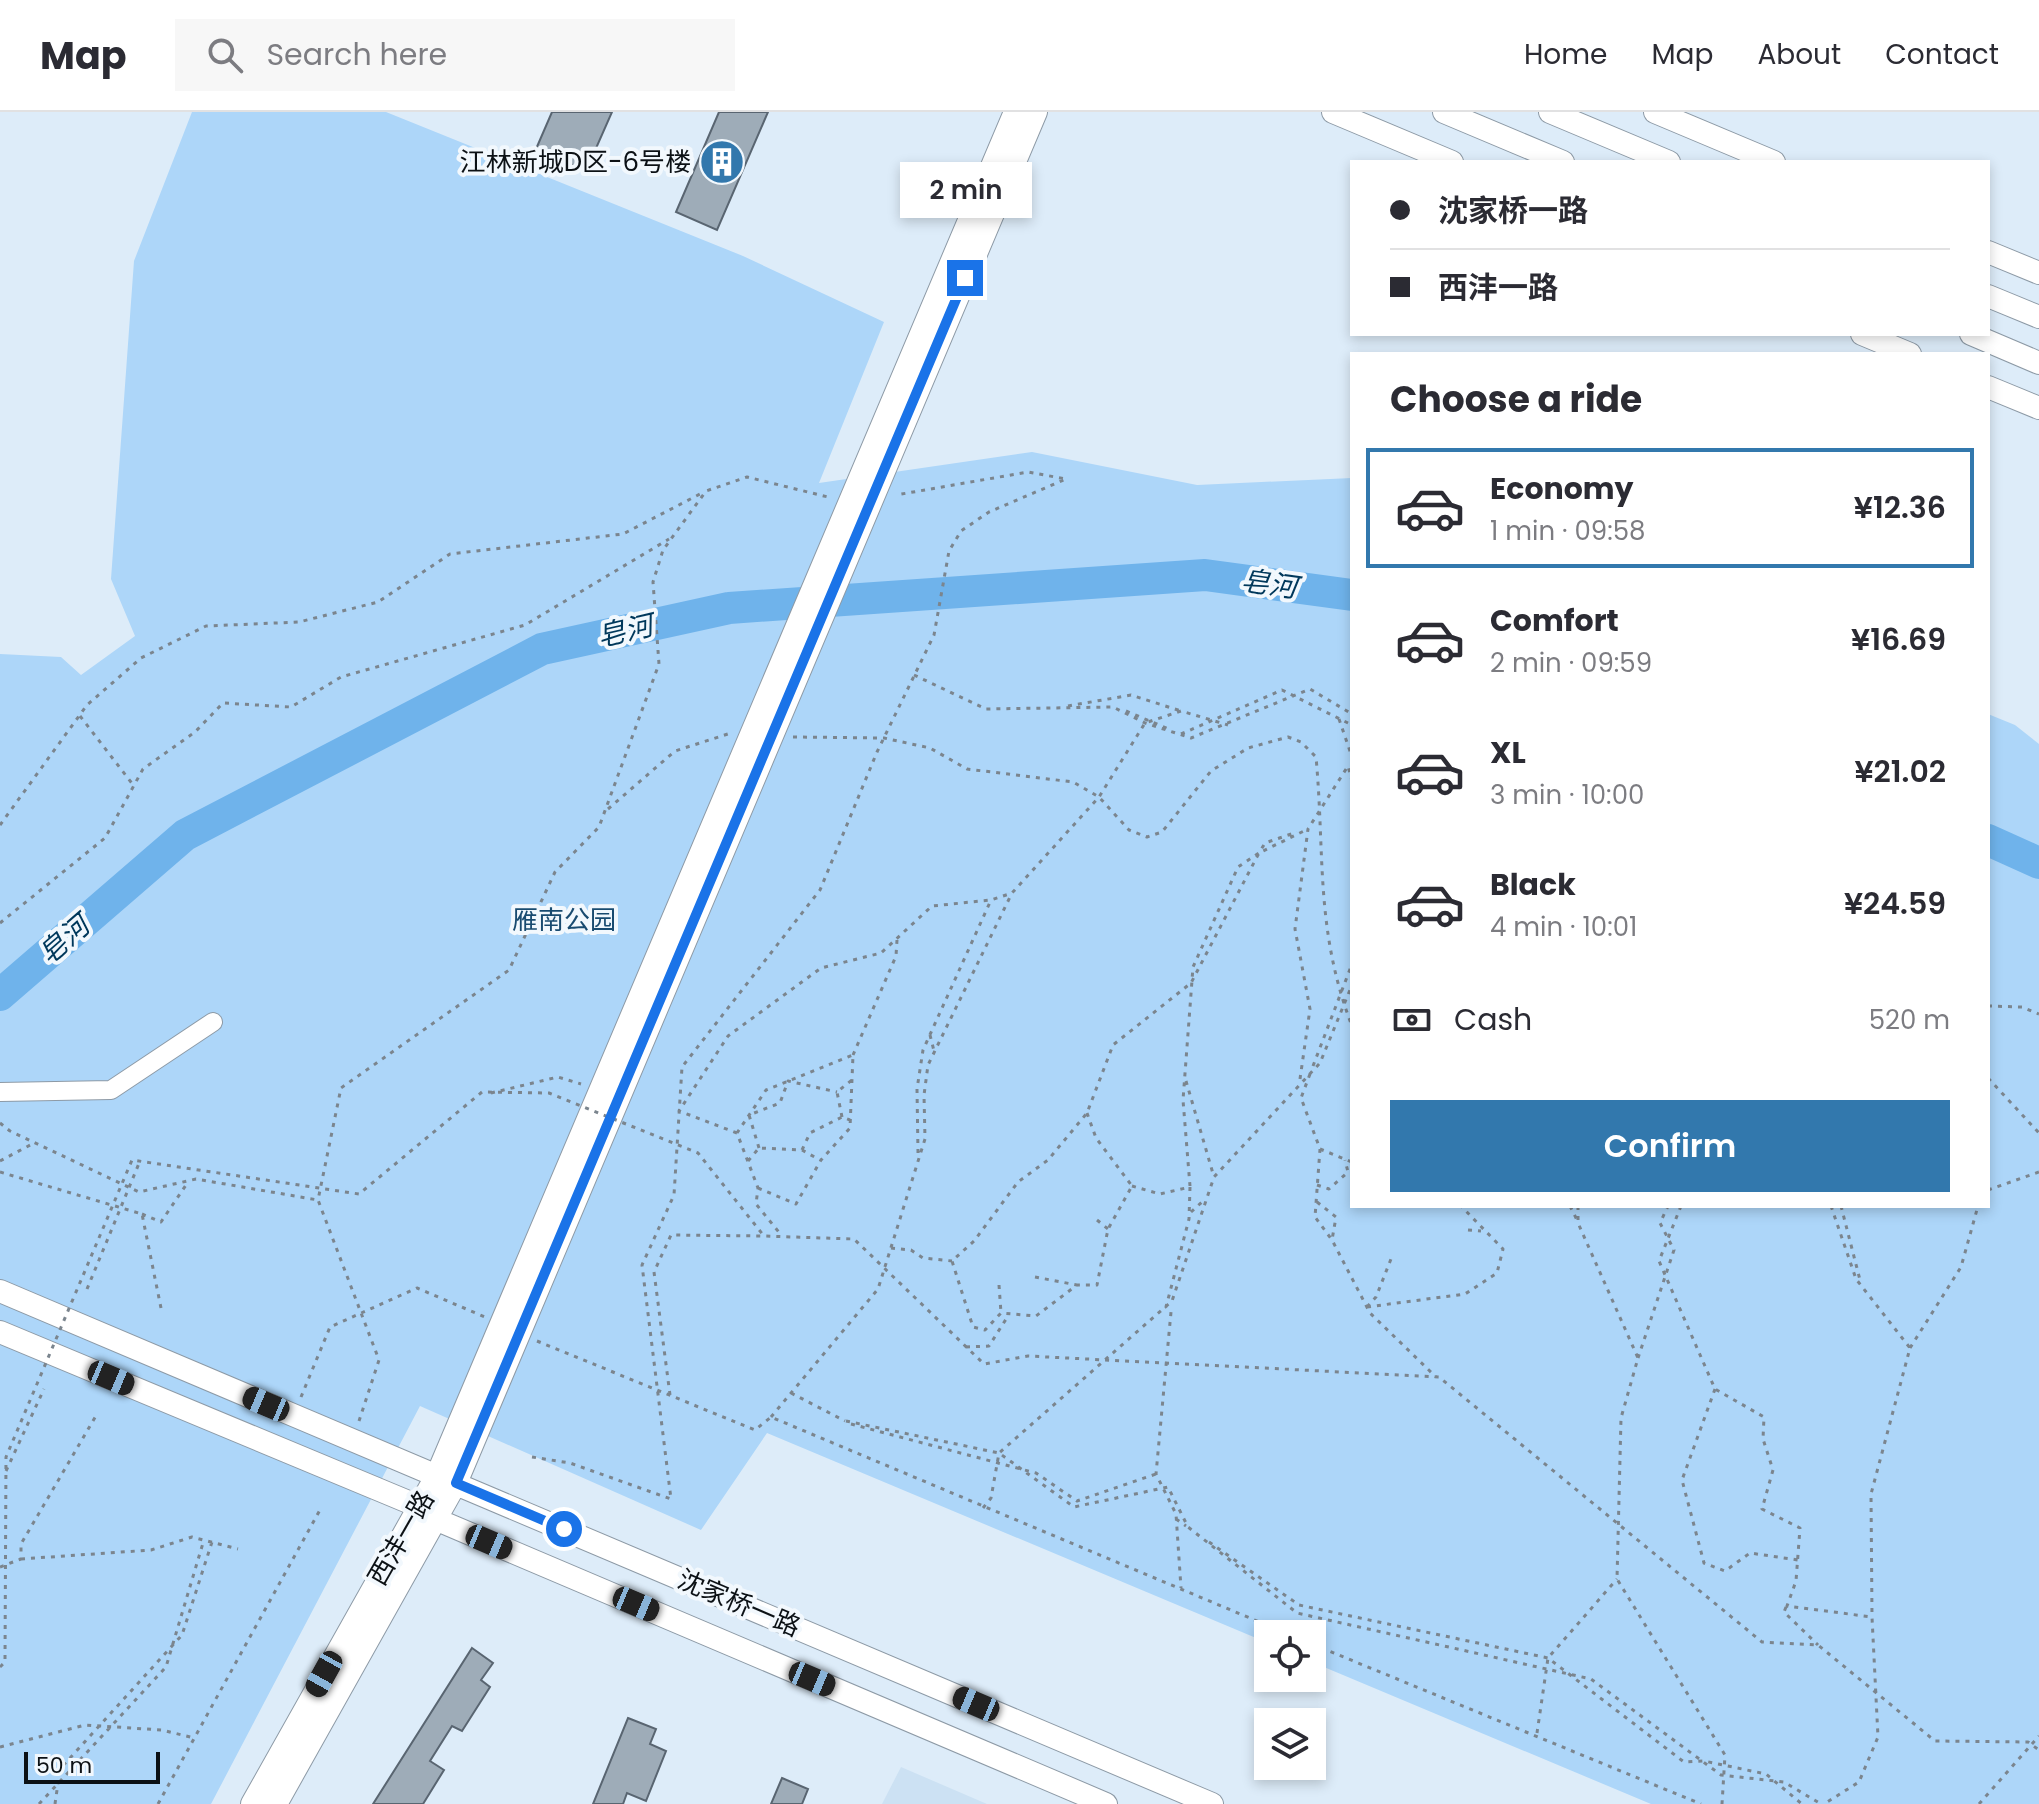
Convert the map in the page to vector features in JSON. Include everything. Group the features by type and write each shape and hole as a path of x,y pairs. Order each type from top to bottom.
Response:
{"main road":[{"name":"西沣一路","path":"857,507 1015,112"},
{"name":"西沣一路","path":"276,1804 446,1479 795,650 1036,112"},
{"path":"1333,112 1447,160"},
{"path":"1444,112 1558,160"},
{"path":"1550,112 1664,160"},
{"path":"1655,112 1769,160"},
{"path":"1990,253 2039,273"},
{"path":"1990,297 2039,317"},
{"path":"1867,336 1905,352"},
{"path":"1976,336 2039,363"},
{"path":"1990,388 2039,408"},
{"name":"西沣一路","path":"510,1328 600,1089 759,735"},
{"name":"沈家桥一路","path":"0,1291 1212,1804"},
{"name":"沈家桥一路","path":"0,1332 1106,1804"},
{"name":"西沣一路","path":"252,1804 427,1513"}],"lane":[{"path":"0,1092 111,1090 213,1022"}],"path":[{"path":"0,825 79,716 141,658 206,626 299,622 378,602 450,554 623,534 706,491 747,477 778,482 857,507 1028,472 1066,479 989,512 961,531 949,551 934,635 884,738 820,890 682,1067 674,1195 642,1265 671,1499 570,1463 532,1457"},
{"path":"353,1440 379,1360 318,1200 341,1088 509,970 555,872 599,827 659,664 653,582 663,550 706,491"},
{"path":"0,923 105,838 143,769 195,732 223,703 291,707 341,677 525,625 673,536"},
{"path":"914,675 986,709 1113,707 1153,720 1180,734"},
{"path":"1113,707 1145,723 1191,738 1310,689 1350,713"},
{"path":"1180,734 1282,690 1350,724"},
{"path":"1056,708 1131,695 1228,725"},
{"path":"293,1415 330,1327 417,1288 755,1430 771,1417 878,1289 925,1139 924,1095 928,1065 1012,893 1099,797 1145,723 1181,711"},
{"path":"79,716 134,786"},
{"path":"1339,718 1350,753"},
{"path":"605,811 675,751 725,732 884,738 930,748 967,769 1073,782 1099,797 1129,830 1147,837 1162,832 1211,771 1248,748 1288,737 1301,742 1316,757 1321,888 1332,969 1350,1021"},
{"path":"1300,1082 1310,1009 1295,929 1308,829 1350,762"},
{"path":"1348,766 1350,774"},
{"path":"1166,1307 1189,1213 1183,1100 1193,967 1238,867 1308,829"},
{"path":"891,1248 911,1250 923,1258 952,1261 974,1241 1018,1182 1048,1160 1087,1113 1113,1045 1191,983 1259,853"},
{"path":"679,1111 728,1036 821,968 881,953 932,906 991,900 1012,893"},
{"path":"918,1156 917,1089 923,1050 991,900"},
{"path":"758,1188 796,1204 821,1160 850,1128 853,1055 896,956 897,939"},
{"path":"1350,969 1301,1098 1320,1149 1315,1217 1332,1240 1370,1313 1436,1377 1762,1642 1818,1645"},
{"path":"983,1508 991,1498 999,1453 1172,1301 1214,1177 1320,1063 1350,990"},
{"path":"1990,1006 2022,1007 2039,1014"},
{"path":"930,1035 934,1052"},
{"path":"737,1133 766,1090 853,1055"},
{"path":"1185,1076 1214,1177"},
{"path":"491,1093 558,1077 600,1089"},
{"path":"837,1092 852,1080"},
{"path":"1990,1080 2039,1133"},
{"path":"788,1081 837,1092"},
{"path":"749,1115 780,1103 788,1081"},
{"path":"0,1667 5,1662 6,1457 132,1160 359,1194 482,1092 549,1093 698,1153 764,1236"},
{"path":"837,1092 842,1117"},
{"path":"679,1111 737,1133 758,1188 756,1204 782,1236"},
{"path":"1087,1113 1096,1138 1132,1186 1160,1194 1190,1187"},
{"path":"749,1115 759,1148"},
{"path":"802,1150 810,1133 842,1117 850,1120"},
{"path":"0,1123 34,1143 139,1192 189,1180 318,1200"},
{"path":"0,1161 34,1143"},
{"path":"759,1148 802,1150 821,1160"},
{"path":"748,1161 759,1148"},
{"path":"1320,1149 1350,1161"},
{"path":"1317,1185 1329,1189 1348,1172 1345,1160"},
{"path":"87,1289 140,1161"},
{"path":"0,1172 161,1222 189,1180"},
{"path":"1990,1189 2039,1172"},
{"path":"1035,1277 1077,1285 1097,1285 1108,1229 1132,1186"},
{"path":"1189,1213 1206,1198"},
{"path":"1316,1202 1336,1217 1332,1240"},
{"path":"1367,1307 1465,1294 1497,1273 1503,1249 1463,1208"},
{"path":"1571,1208 1638,1358"},
{"path":"1578,1208 1578,1223"},
{"path":"1667,1208 1660,1223 1674,1250 1621,1418 1617,1579 1725,1755 1722,1804"},
{"path":"1680,1208 1659,1261 1715,1389 1764,1417 1763,1439 1773,1470 1762,1509 1800,1528 1796,1581 1784,1612 1818,1645 1935,1741 2028,1742 2039,1750"},
{"path":"1832,1208 1861,1284 1910,1348"},
{"path":"1842,1208 1861,1284"},
{"path":"846,1421 999,1453 1074,1507 1168,1487 1188,1527 1297,1613 1547,1672 1591,1679 1724,1775 1774,1780 1822,1804 1859,1782 1878,1737 1872,1617 1871,1494 1910,1348 1961,1267 1977,1208"},
{"path":"142,1214 162,1313"},
{"path":"1097,1220 1108,1229"},
{"path":"1468,1230 1483,1231"},
{"path":"670,1395 654,1272 671,1235 854,1239 984,1364 1028,1356 1436,1377"},
{"path":"1367,1307 1376,1297 1391,1259"},
{"path":"952,1261 973,1327 985,1330 1001,1313 999,1285"},
{"path":"1001,1313 1036,1316 1077,1285"},
{"path":"1166,1307 1171,1312 1156,1474 1176,1519 1181,1590"},
{"path":"966,1347 989,1346 1008,1316"},
{"path":"6,1471 44,1389"},
{"path":"1715,1389 1682,1480 1704,1563 1725,1571 1750,1553 1798,1560"},
{"path":"791,1393 846,1421 997,1465 1036,1473 1077,1501"},
{"path":"21,1559 21,1544 97,1414"},
{"path":"771,1417 1254,1620"},
{"path":"1074,1507 1077,1501 1156,1474"},
{"path":"158,1804 321,1508"},
{"path":"1176,1519 1299,1605 1548,1658 1684,1762 1701,1761 1766,1774 1802,1804"},
{"path":"0,1567 21,1559 151,1550 192,1537 203,1543 212,1542 238,1549"},
{"path":"55,1804 60,1769 182,1635 212,1542"},
{"path":"39,1804 166,1667 203,1543"},
{"path":"1537,1734 1548,1658 1617,1579"},
{"path":"1787,1606 1872,1617"},
{"path":"1326,1650 1701,1804"},
{"path":"0,1747 85,1725 162,1730 194,1738"},
{"path":"1979,1804 2039,1736"}],"shaded area":[{"path":"901,1767 987,1804 882,1804"}],"green space":[{"name":"雁南公园","path":"192,112 386,112 743,256 884,322 819,483 1032,452 1197,485 1350,478 1350,1208 1990,1208 1990,715 2015,725 2039,744 2039,1804 1651,1804 1326,1668 1326,1620 1254,1620 1254,1637 767,1433 701,1530 420,1406 211,1804 0,1804 0,654 61,657 81,675 135,636 111,579 134,261"}],"building":[{"path":"552,112 612,112 586,171 536,149"},
{"name":"江林新城D区-6号楼","path":"719,112 768,112 717,230 676,212"},
{"path":"472,1648 493,1663 481,1680 490,1687 462,1731 452,1726 430,1761 444,1770 423,1804 373,1804"},
{"path":"628,1718 656,1729 650,1744 666,1751 646,1801 627,1793 623,1804 593,1804"},
{"path":"782,1778 808,1789 802,1804 771,1804"}],"waterway":[{"name":"皂河","path":"0,995 185,835 542,649 729,608 1205,575 1350,595"},
{"name":"皂河","path":"1990,841 2039,863"}],"place":[{"name":"江林新城D区-6号楼","path":"722,162"}],"route":[{"path":"564,1529 456,1483 965,278"}]}
